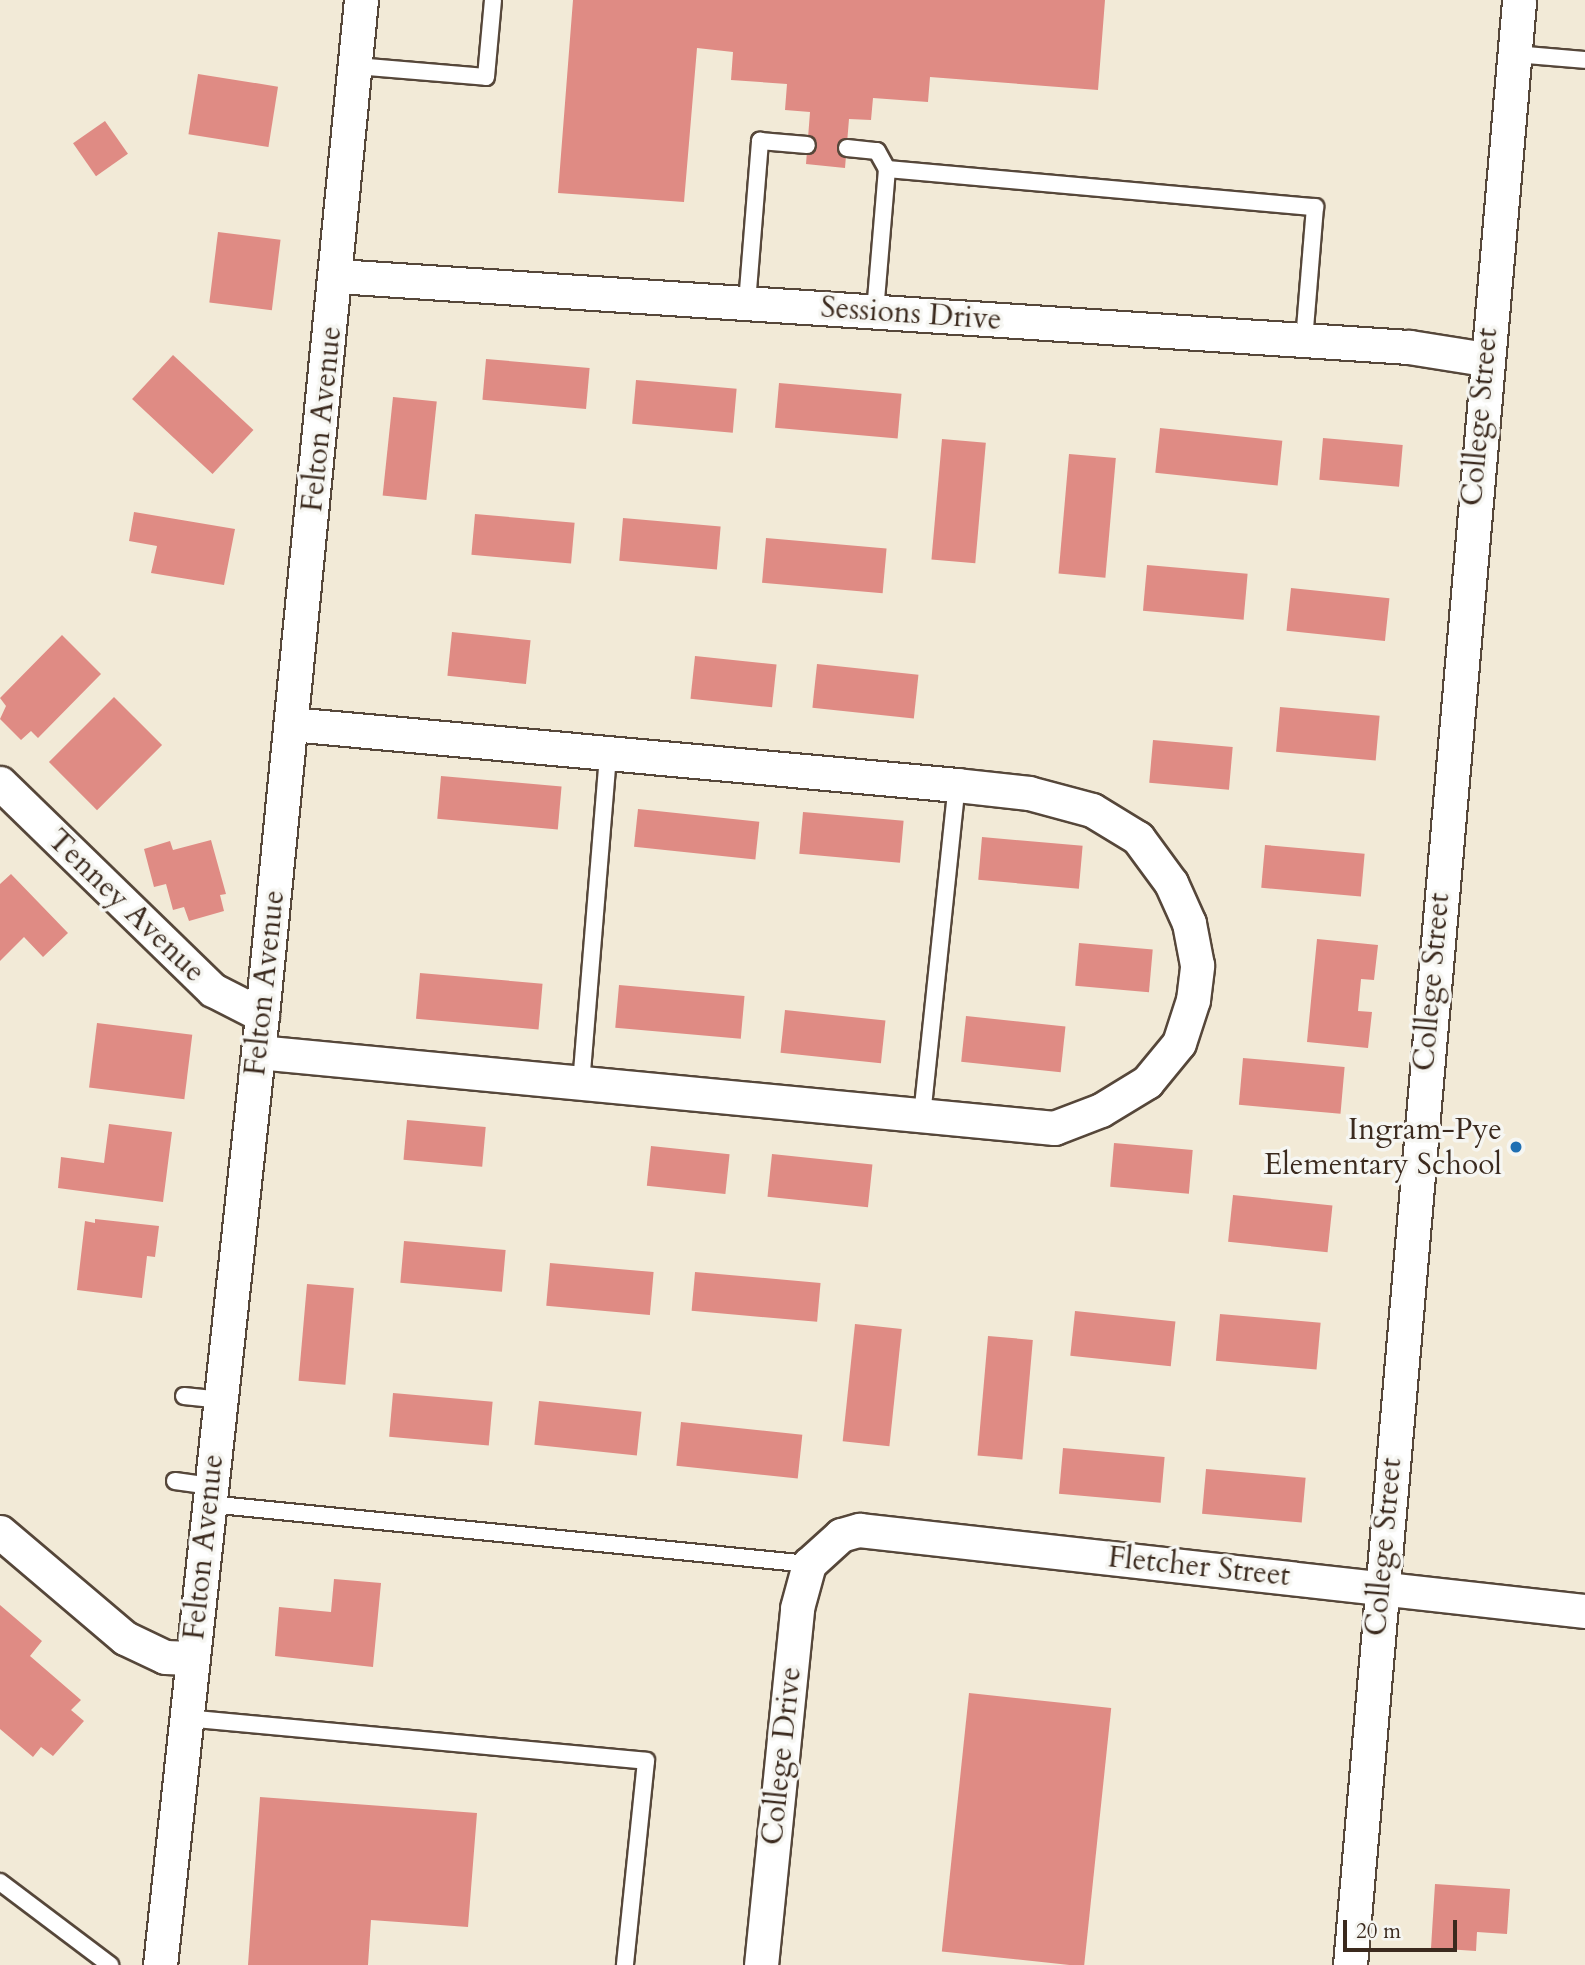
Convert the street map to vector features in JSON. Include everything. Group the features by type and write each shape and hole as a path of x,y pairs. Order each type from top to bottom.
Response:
{"street":[{"name":"Felton Avenue","path":"160,1965 292,724 362,0"},
{"name":"College Street","path":"1350,1965 1485,359 1519,0"},
{"name":"Sessions Drive","path":"337,276 1409,347 1485,359"},
{"path":"258,1052 1054,1128 1101,1110 1147,1082 1180,1043 1196,977 1189,923 1171,883 1138,838 1092,810 1029,793 957,785 292,724"},
{"name":"Tenney Avenue","path":"0,783 214,990 262,1015"},
{"name":"Fletcher Street","path":"813,1558 841,1535 859,1530 1381,1586 1585,1611"},
{"path":"0,1532 125,1638 165,1657 192,1658"},
{"name":"College Drive","path":"761,1965 797,1608 813,1558"}],"lane":[{"path":"356,66 486,77 494,0"},
{"path":"1514,54 1585,60"},
{"path":"747,303 760,141 807,145"},
{"path":"847,148 877,151 887,169 875,312"},
{"path":"887,169 1315,207 1304,340"},
{"path":"581,1084 608,753"},
{"path":"922,1116 957,785"},
{"path":"184,1396 220,1400"},
{"path":"175,1481 210,1495 813,1558"},
{"path":"186,1718 646,1761 625,1965"},
{"path":"0,1882 110,1965"}],"building":[{"path":"573,0 1105,0 1098,90 930,77 928,102 873,98 871,120 849,119 845,168 806,164 810,112 785,110 787,84 731,80 733,52 697,48 684,202 558,193"},
{"path":"198,74 278,87 268,147 188,134"},
{"path":"105,121 128,154 96,176 73,143"},
{"path":"218,232 281,240 272,310 209,302"},
{"path":"173,355 253,430 213,474 132,399"},
{"path":"486,359 590,368 586,409 482,400"},
{"path":"636,380 737,389 733,433 632,424"},
{"path":"779,383 902,394 898,439 775,428"},
{"path":"393,397 437,402 426,500 383,495"},
{"path":"1160,428 1282,441 1278,486 1155,473"},
{"path":"1323,438 1403,445 1399,487 1319,480"},
{"path":"942,439 986,443 975,563 931,560"},
{"path":"1069,454 1116,458 1105,578 1059,574"},
{"path":"134,512 235,529 224,585 151,573 157,546 129,541"},
{"path":"475,514 575,523 571,564 471,555"},
{"path":"623,518 721,527 717,569 619,561"},
{"path":"766,538 887,549 883,593 762,583"},
{"path":"1147,565 1248,574 1244,620 1143,611"},
{"path":"1291,588 1389,598 1385,641 1287,631"},
{"path":"452,632 531,640 526,684 447,676"},
{"path":"62,635 101,674 38,738 31,731 21,740 0,719 6,706 0,698"},
{"path":"695,656 777,665 772,707 691,699"},
{"path":"817,664 918,675 914,718 812,708"},
{"path":"114,697 162,745 97,810 49,762"},
{"path":"1280,707 1380,716 1376,761 1276,752"},
{"path":"1153,740 1233,747 1229,790 1149,783"},
{"path":"441,776 562,787 558,829 437,819"},
{"path":"638,809 759,822 755,860 634,847"},
{"path":"803,812 904,821 900,863 799,854"},
{"path":"982,837 1083,846 1079,889 978,880"},
{"path":"211,840 226,894 220,895 224,911 189,921 184,907 173,910 166,884 154,887 144,849 170,841 173,850"},
{"path":"1265,845 1365,854 1361,897 1261,888"},
{"path":"11,874 68,933 43,957 24,937 0,961 0,884"},
{"path":"1317,939 1378,945 1374,980 1361,979 1358,1011 1372,1012 1368,1048 1307,1042"},
{"path":"1079,943 1153,949 1149,992 1075,986"},
{"path":"420,973 543,984 539,1030 416,1019"},
{"path":"619,985 745,996 741,1039 615,1028"},
{"path":"785,1010 885,1021 881,1063 781,1053"},
{"path":"966,1016 1065,1026 1061,1072 961,1062"},
{"path":"97,1023 192,1035 184,1099 89,1088"},
{"path":"1243,1058 1345,1067 1341,1114 1239,1105"},
{"path":"407,1120 486,1127 482,1167 404,1160"},
{"path":"109,1124 172,1132 163,1202 58,1188 61,1157 104,1163"},
{"path":"1114,1143 1193,1150 1189,1194 1110,1187"},
{"path":"651,1146 730,1154 725,1194 647,1186"},
{"path":"772,1154 872,1165 868,1207 768,1197"},
{"path":"1233,1195 1332,1205 1328,1252 1228,1242"},
{"path":"95,1219 159,1226 155,1257 147,1256 142,1298 77,1290 85,1221 95,1223"},
{"path":"404,1241 506,1250 502,1292 400,1283"},
{"path":"550,1263 654,1272 650,1315 546,1306"},
{"path":"695,1272 821,1283 817,1322 692,1311"},
{"path":"307,1284 354,1288 345,1385 299,1381"},
{"path":"1075,1311 1175,1322 1171,1366 1070,1356"},
{"path":"1220,1314 1321,1323 1317,1370 1216,1361"},
{"path":"855,1324 902,1329 889,1446 843,1441"},
{"path":"988,1336 1033,1340 1022,1459 978,1456"},
{"path":"393,1393 493,1402 489,1446 389,1437"},
{"path":"539,1401 641,1412 637,1456 534,1445"},
{"path":"681,1422 802,1435 798,1479 676,1466"},
{"path":"1063,1448 1165,1457 1161,1503 1059,1494"},
{"path":"1206,1469 1306,1478 1302,1523 1202,1514"},
{"path":"334,1579 381,1583 373,1667 275,1656 279,1607 331,1612"},
{"path":"0,1605 42,1641 30,1656 81,1700 71,1710 84,1721 53,1756 41,1747 33,1757 0,1729"},
{"path":"969,1693 1111,1708 1084,1965 942,1952"},
{"path":"260,1797 477,1813 468,1927 371,1920 368,1965 248,1965"},
{"path":"1435,1884 1510,1889 1507,1934 1477,1932 1476,1951 1431,1948"}],"place":[{"name":"Ingram-Pye Elementary School","path":"1516,1147"}]}
